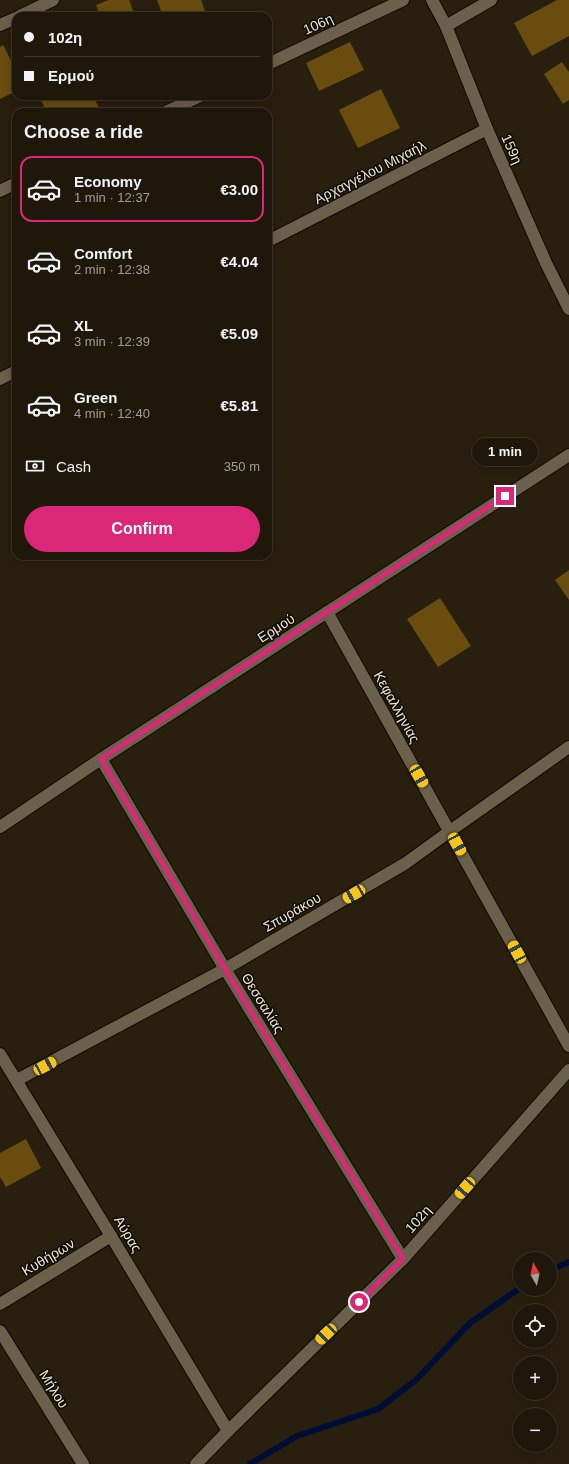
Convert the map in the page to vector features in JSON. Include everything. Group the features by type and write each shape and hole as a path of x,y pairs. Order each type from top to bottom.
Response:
{"street":[{"path":"28,12 53,0"},
{"name":"106η","path":"272,62 403,0"},
{"name":"159η","path":"432,0 446,26 487,129 546,263 569,309"},
{"path":"446,26 491,0"},
{"path":"0,25 12,20"},
{"path":"174,108 192,100"},
{"name":"Αρχαγγέλου Μιχαήλ","path":"272,239 487,129"},
{"path":"0,191 12,185"},
{"path":"0,379 12,373"},
{"name":"Ερμού","path":"0,826 569,455"},
{"name":"Κεφαλληνίας","path":"327,612 450,830 569,1046"},
{"name":"Σπυράκου","path":"17,1080 225,969 406,863 450,830 569,747"},
{"name":"Θεσσαλίας","path":"101,759 225,969 403,1259"},
{"name":"Αύρας","path":"0,1054 228,1431"},
{"name":"102η","path":"196,1464 403,1259 569,1070"},
{"name":"Κυθήρων","path":"0,1304 111,1236"},
{"name":"Μήλου","path":"0,1331 83,1464"}],"building":[{"path":"109,0 129,0 134,12 99,12 96,5"},
{"path":"157,0 201,0 205,11 202,12 162,12"},
{"path":"557,0 569,0 569,36 532,56 514,23"},
{"path":"350,42 364,70 319,91 306,63"},
{"path":"3,45 12,62 12,93 0,99 0,47"},
{"path":"562,62 569,72 569,100 563,104 544,74"},
{"path":"381,89 400,128 358,148 339,110"},
{"path":"41,100 95,100 99,108 45,108"},
{"path":"569,570 569,600 555,580"},
{"path":"440,598 471,646 438,667 407,619"},
{"path":"26,1139 41,1168 6,1187 0,1177 0,1153"}],"waterway":[{"path":"557,1267 569,1262"},
{"path":"250,1464 297,1436 378,1409 416,1380 470,1323 513,1293"}],"route":[{"path":"359,1302 403,1259 225,969 101,759 505,496"}]}
